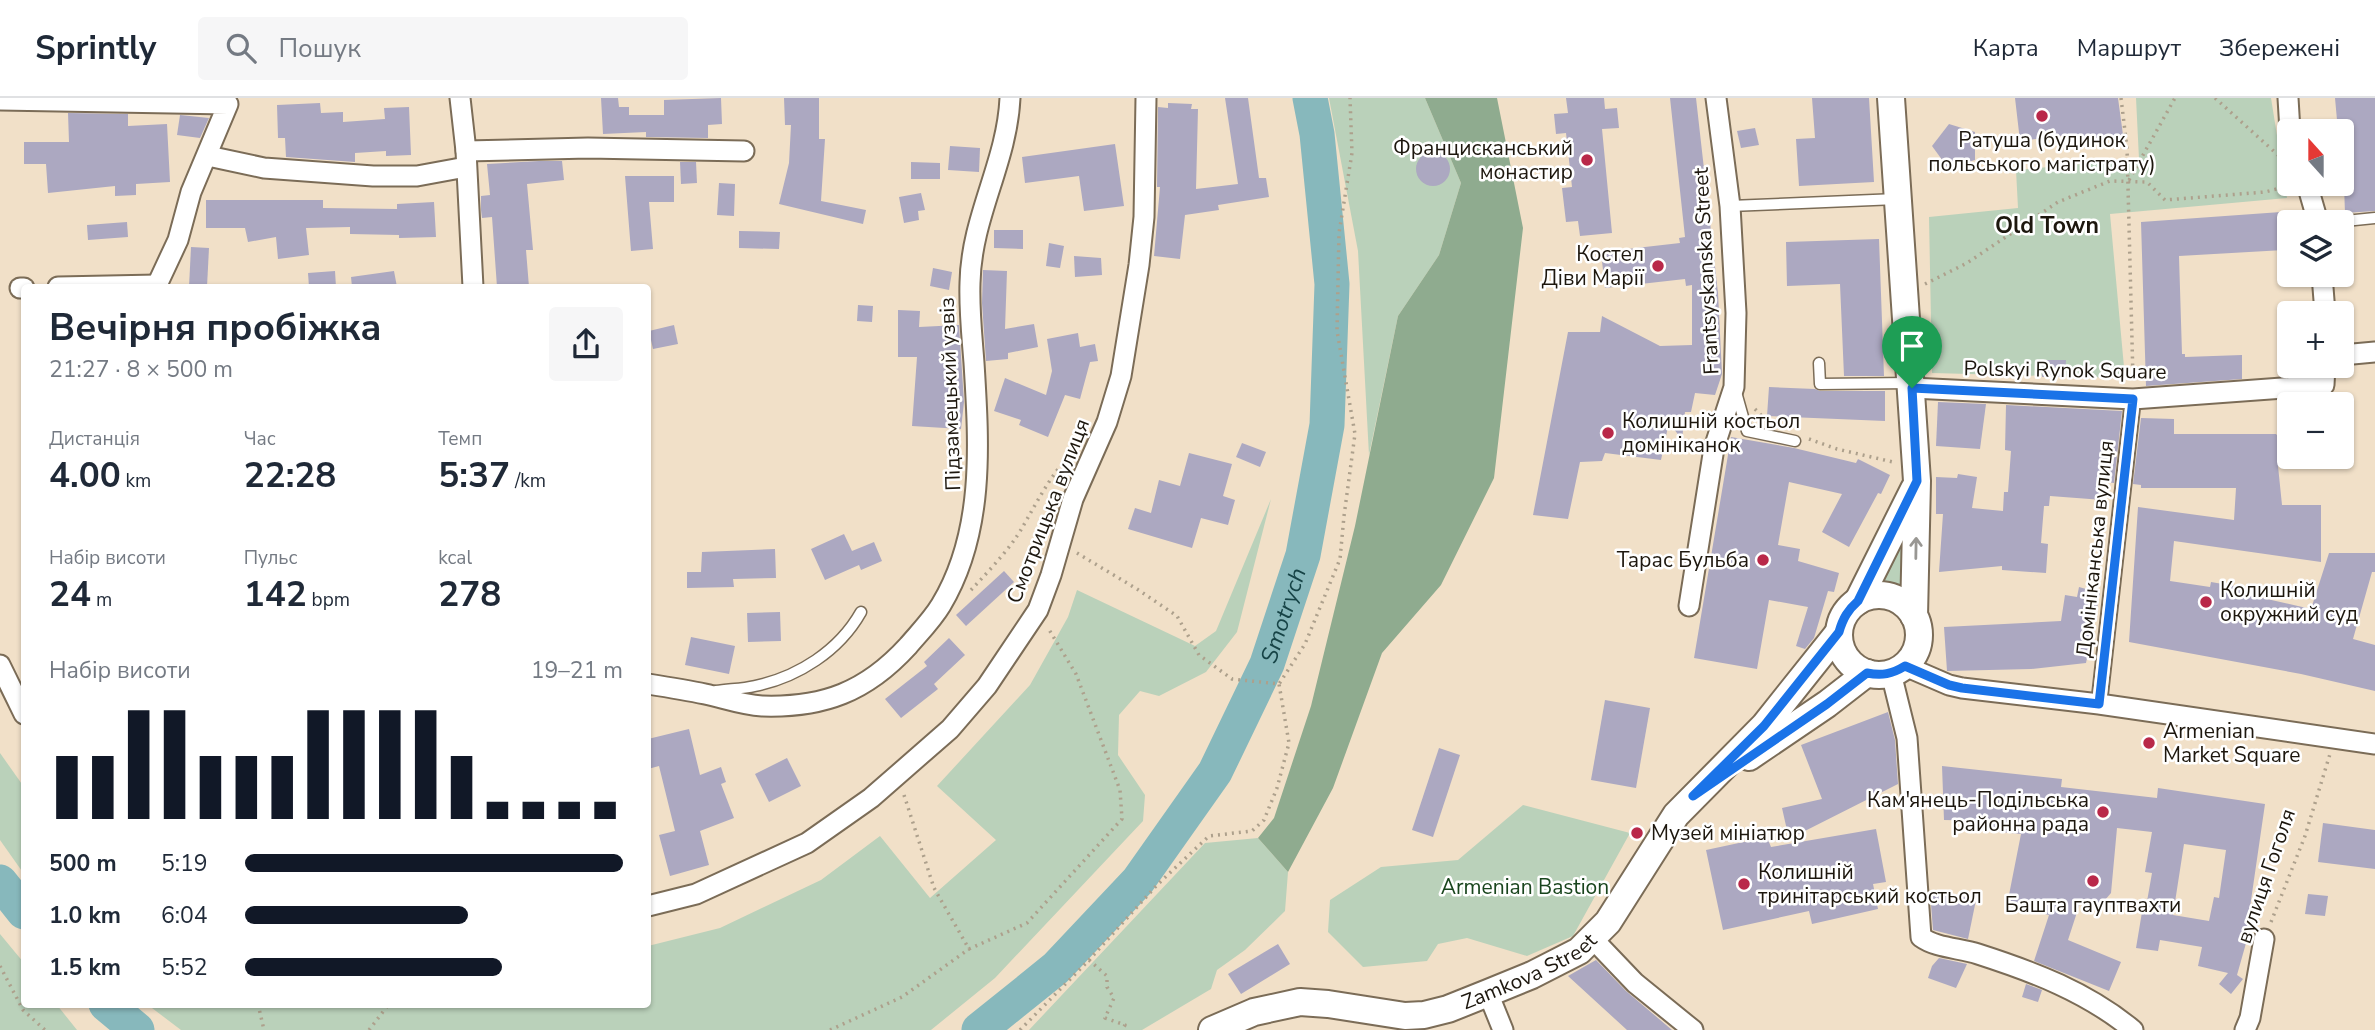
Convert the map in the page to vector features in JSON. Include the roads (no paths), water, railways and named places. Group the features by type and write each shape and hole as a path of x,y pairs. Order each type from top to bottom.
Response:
{"main road":[{"path":"1891,98 1917,481 1914,616"},
{"path":"1858,601 1917,481"},
{"path":"1883,595 1896,599 1914,616 1919,628 1917,649 1887,671 1857,669 1843,653 1839,632 1842,620 1858,601 1883,595"},
{"name":"Zamkova Street","path":"1212,1030 1254,1012 1300,1002 1405,1016 1424,1015 1448,1009 1563,961 1593,939 1608,922 1660,838 1693,796 1764,726 1839,632"},
{"name":"Zamkova Street","path":"1693,796 1827,704 1887,671"}],"street":[{"path":"460,98 473,284"},
{"name":"Підзамецький узвіз","path":"651,685 760,706 828,700 866,684 897,658 939,608 948,593 968,541 977,478 970,309 971,258 979,220 1005,136 1010,98"},
{"path":"1129,98 1145,107"},
{"name":"Frantsyskanska Street","path":"1689,606 1714,448 1734,387 1736,313 1730,206 1716,98"},
{"path":"2288,98 2289,119"},
{"path":"0,100 229,101 191,192 178,240 157,284"},
{"name":"Смотрицька вулиця","path":"651,905 696,894 807,843 840,821 898,776 950,729 987,686 1038,610 1073,499 1107,422 1121,376 1139,265 1143,217 1145,107"},
{"path":"208,156 264,168 373,176 417,176 466,159 588,148 744,151"},
{"path":"2354,354 2375,352"},
{"name":"Polskyi Rynok Square","path":"1911,385 2133,399 2325,385 2325,378"},
{"name":"Домініканська вулиця","path":"2099,704 2133,399"},
{"path":"0,665 21,708"},
{"path":"2133,1030 2101,1005 2042,976 1974,952 1929,943 1921,937 1907,738 1887,671 1962,688 2099,704 2375,744"},
{"path":"1593,939 1635,983 1693,1030"},
{"name":"вулиця Гоголя","path":"2245,1030 2250,1018 2264,939"},
{"path":"1488,993 1503,1030"}],"lane":[{"path":"1730,206 1898,199"},
{"path":"2354,220 2375,218"},
{"path":"1819,363 1820,384 1911,385"},
{"path":"1734,387 1747,431 1799,439"},
{"path":"705,694 752,687 799,671 844,636 861,612"}],"waterway":[{"name":"Smotrych","path":"979,1030 1056,968 1138,881 1215,772 1267,664 1303,555 1327,425 1332,284 1317,134 1310,98"},
{"name":"Smotrych","path":"0,882 21,908"},
{"name":"Smotrych","path":"111,1008 137,1030"}],"place":[{"name":"Ратуша (будинок польського магістрату)","path":"2042,116"},
{"name":"Францисканський монастир","path":"1587,160"},
{"name":"Костел Діви Марії","path":"1658,266"},
{"name":"Колишній костьол домініканок","path":"1608,433"},
{"name":"Тарас Бульба","path":"1763,560"},
{"name":"Колишній окружний суд","path":"2206,602"},
{"name":"Armenian Market Square","path":"2149,743"},
{"name":"Кам'янець-Подільська районна рада","path":"2103,812"},
{"name":"Музей мініатюр","path":"1637,833"},
{"name":"Башта гауптвахти","path":"2093,881"},
{"name":"Колишній тринітарський костьол","path":"1744,884"}],"district":[{"name":"Old Town","path":"2047,225"}],"park label":[{"name":"Armenian Bastion","path":"1525,887"}]}
